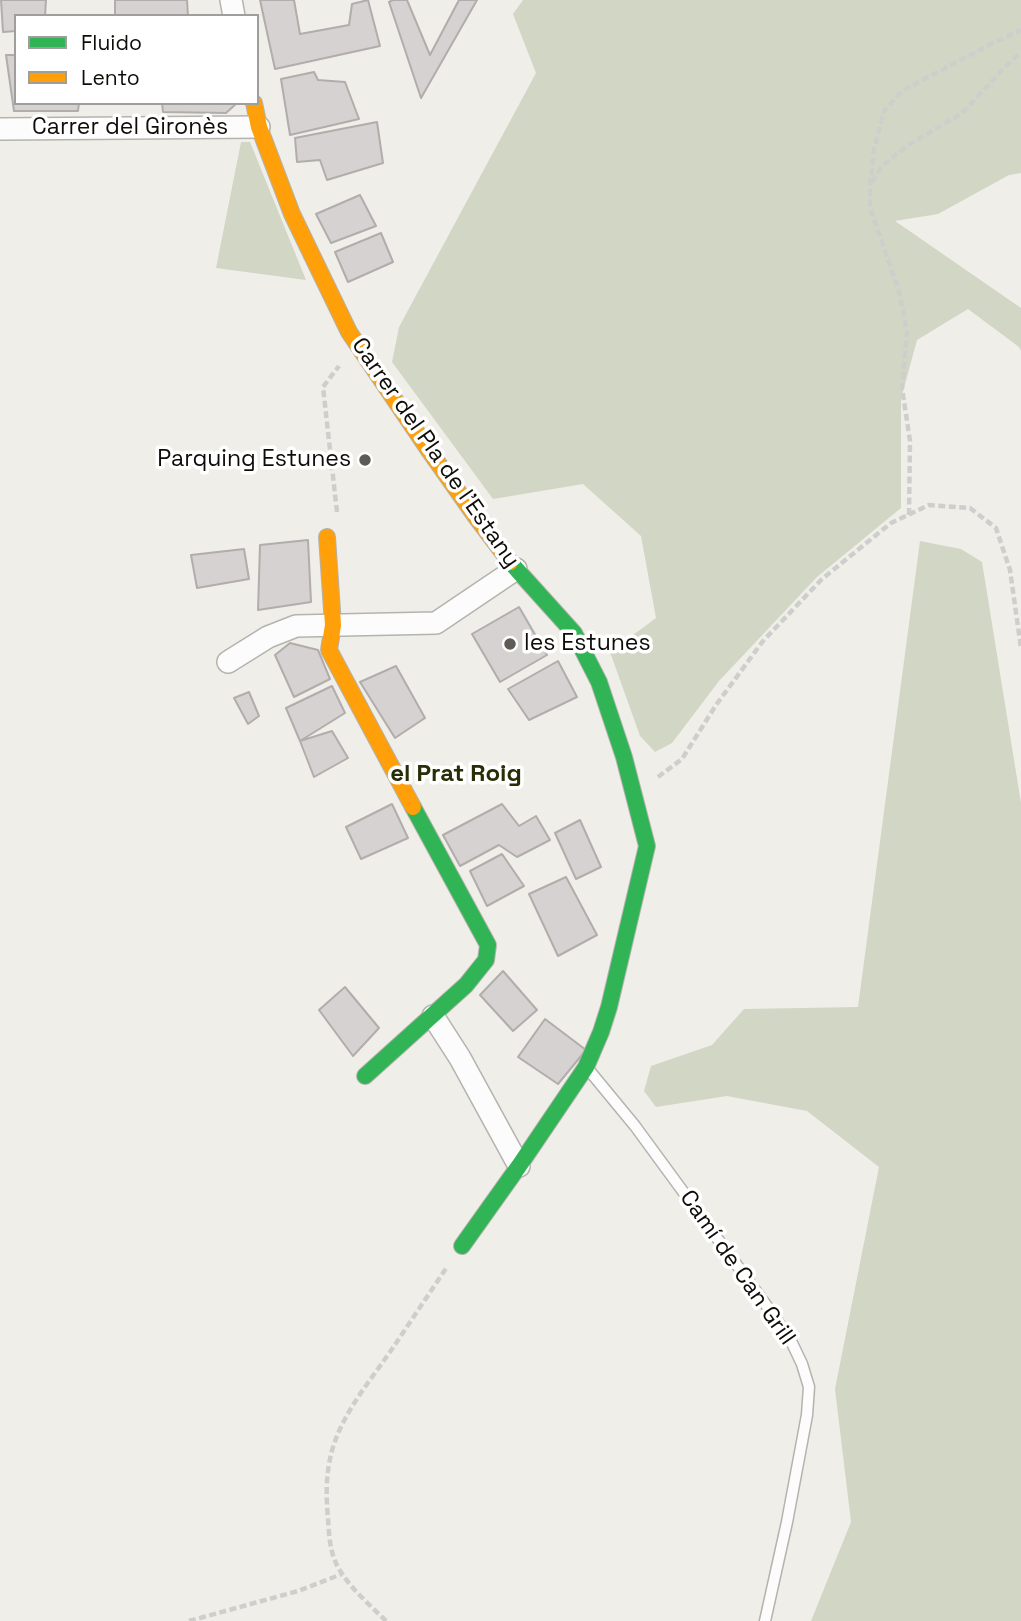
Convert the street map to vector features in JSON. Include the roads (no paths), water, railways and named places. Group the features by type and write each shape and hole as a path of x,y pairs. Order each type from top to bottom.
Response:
{"street":[{"name":"Carrer del Pla de l'Estany","path":"254,105 259,127 292,214 349,332 476,517 516,569 574,633 599,682 647,846 609,1007 586,1067 462,1246"},
{"name":"Carrer del Gironès","path":"0,129 259,127"},
{"path":"327,537 333,625 329,650 488,945 485,960 466,985 365,1076"},
{"path":"228,662 268,637 296,626 436,623 516,569"},
{"path":"433,1016 460,1058 519,1166"}],"lane":[{"name":"Camí de Can Grill","path":"586,1067 635,1126 754,1288 792,1343 802,1364 809,1387 807,1415 765,1621"}],"place":[{"name":"Parquing Estunes","path":"365,460"},
{"name":"les Estunes","path":"510,644"}],"district":[{"name":"el Prat Roig","path":"456,774"}]}
